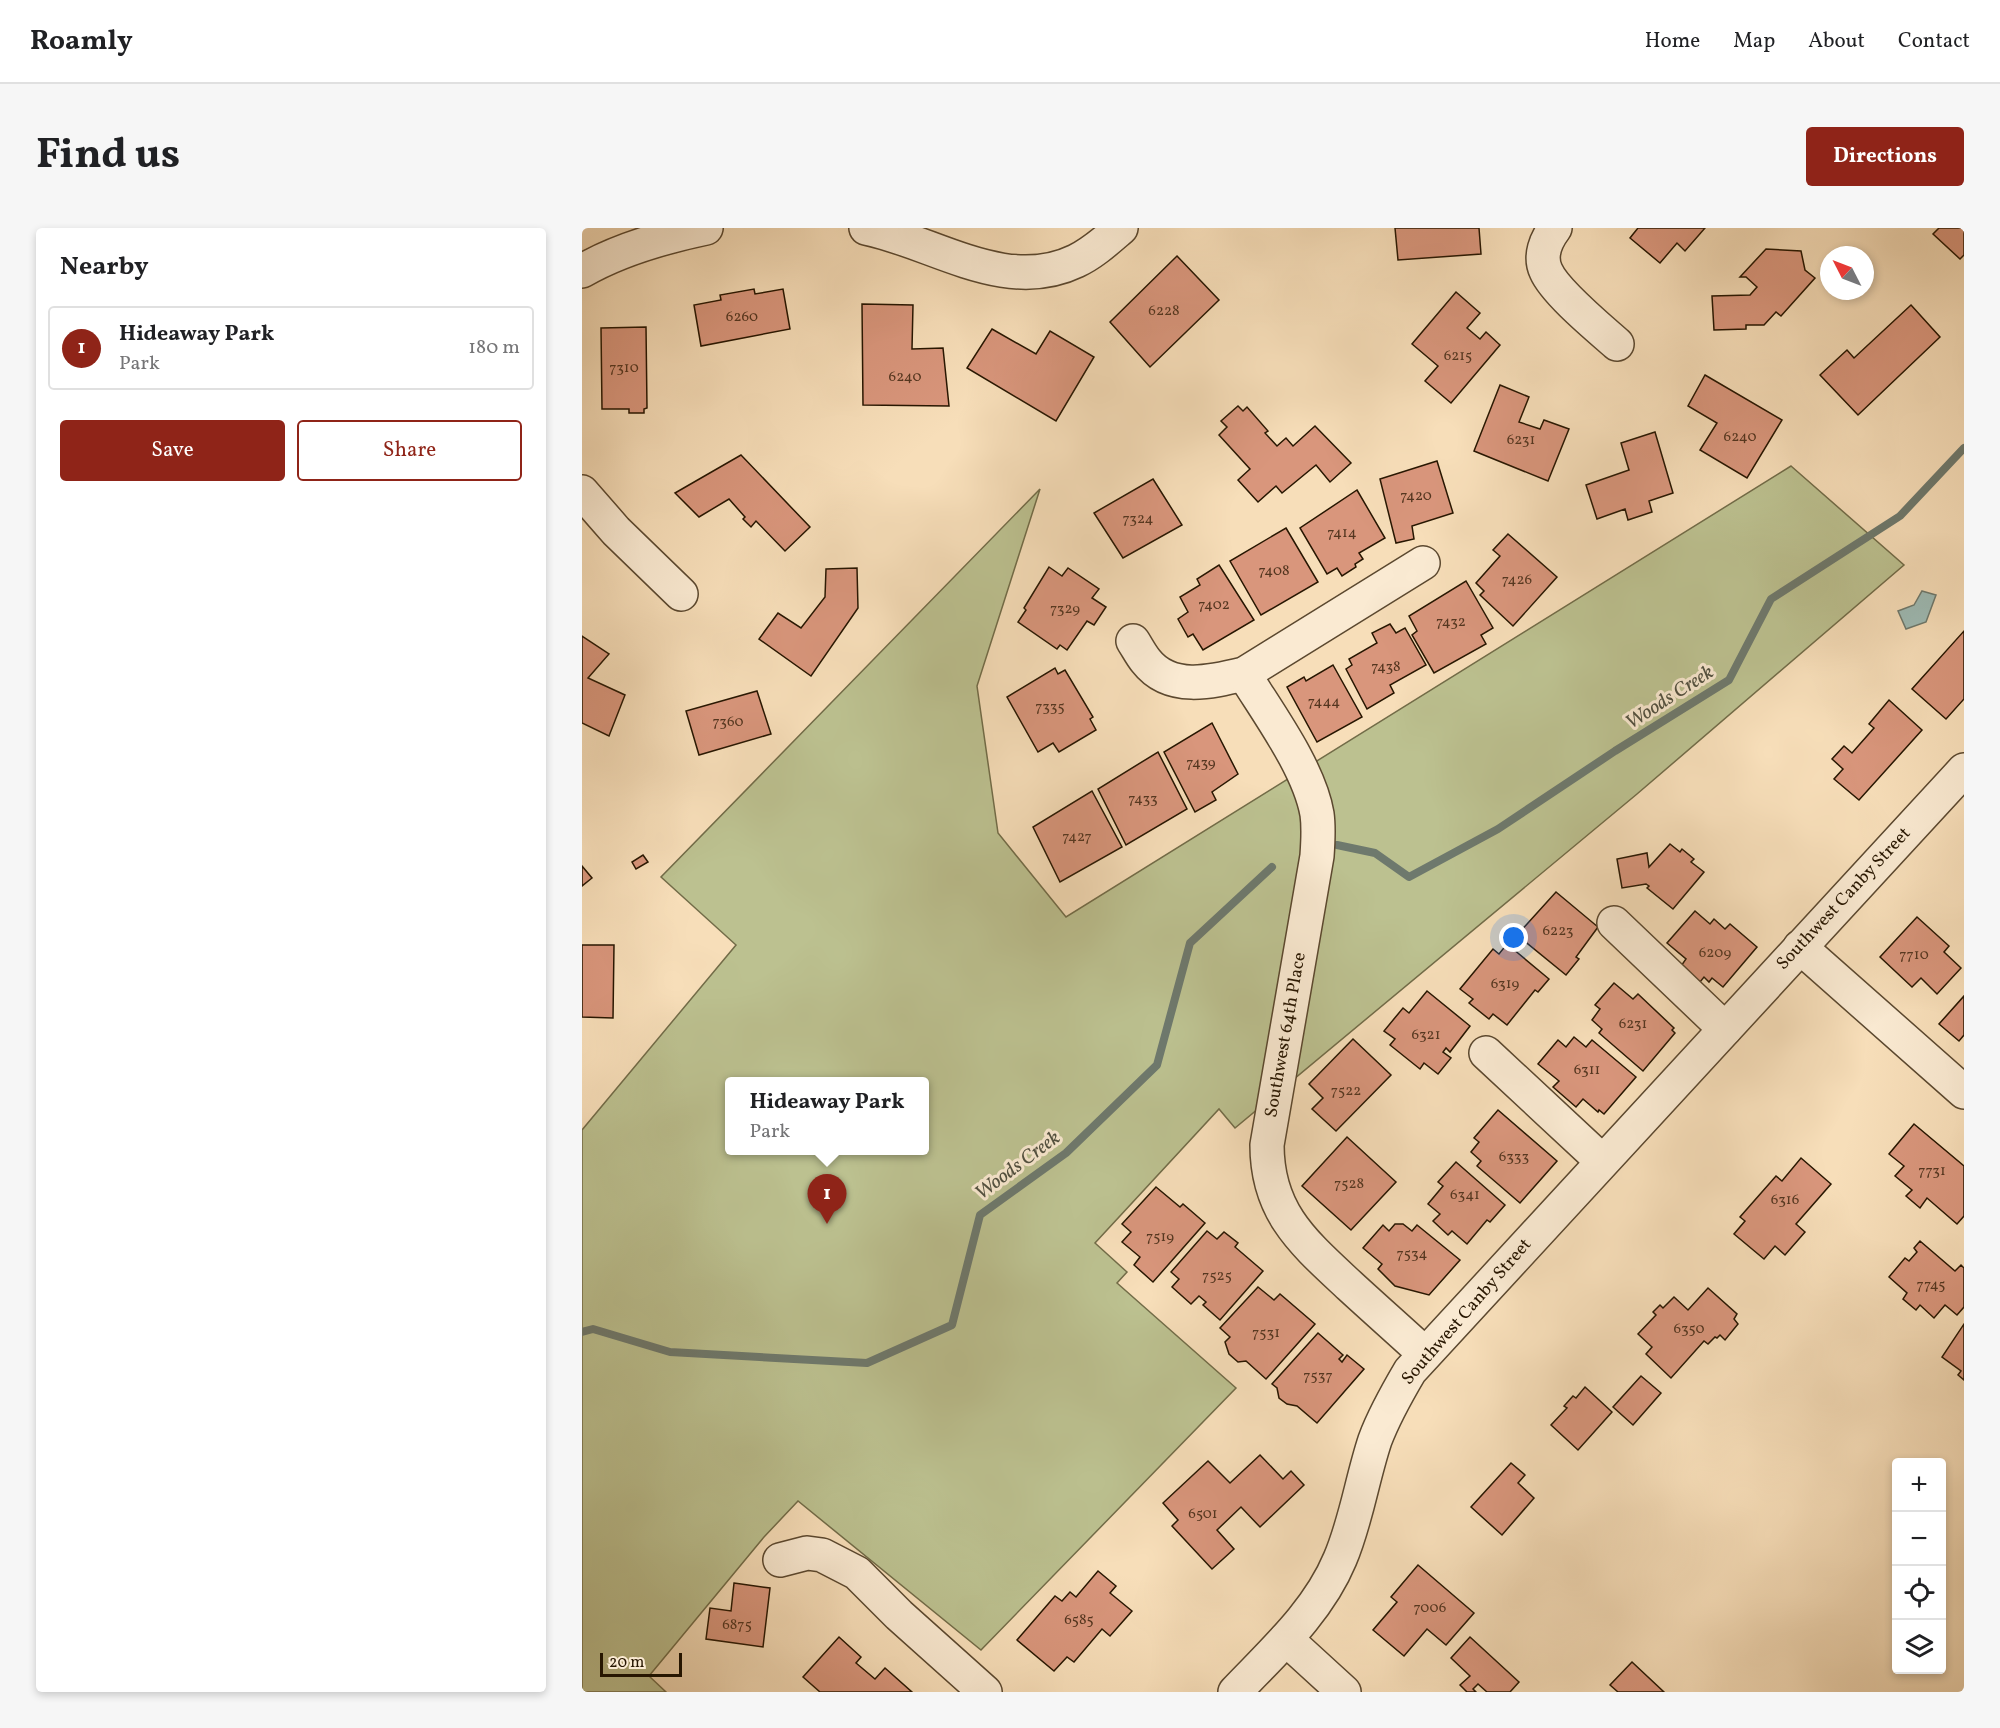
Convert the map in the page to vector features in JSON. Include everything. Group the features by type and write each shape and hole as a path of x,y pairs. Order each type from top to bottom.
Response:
{"street":[{"path":"582,271 636,246 706,228"},
{"path":"866,228 981,265 1004,271 1027,272 1060,267 1076,261 1121,228"},
{"path":"1555,228 1544,250 1546,272 1569,300 1617,345"},
{"path":"582,492 616,531 681,594"},
{"path":"1133,641 1146,662 1157,672 1175,681 1210,682 1244,674 1423,563"},
{"name":"Southwest 64th Place","path":"1244,674 1298,764 1311,793 1318,831 1317,856 1266,1145 1269,1178 1281,1209 1302,1241 1425,1354"},
{"name":"Southwest Canby Street","path":"1235,1692 1286,1639 1308,1611 1340,1560 1376,1440 1385,1417 1410,1371 1964,770"},
{"path":"1614,923 1725,1029"},
{"path":"1800,947 1964,1092"},
{"path":"1486,1053 1602,1161"},
{"path":"780,1560 807,1553 822,1555 857,1573 899,1616 984,1692"},
{"path":"1286,1639 1344,1692"}],"green space":[{"path":"1791,466 1904,565 1637,794 1235,1128 1219,1109 1095,1243 1127,1272 1117,1283 1236,1388 981,1650 798,1501 764,1537 649,1676 666,1692 582,1692 582,1130 736,945 661,877 1040,489 977,686 998,833 1066,917"}],"water":[{"path":"1922,591 1936,595 1926,622 1906,629 1898,611 1914,605"}],"building":[{"path":"1395,228 1479,228 1481,254 1398,260"},
{"path":"1638,228 1705,228 1685,251 1677,243 1660,263 1630,238"},
{"path":"1939,228 1964,228 1964,255 1960,259 1933,234"},
{"path":"1766,249 1801,251 1805,270 1815,278 1781,316 1776,312 1764,325 1746,325 1746,329 1714,330 1712,296 1750,295 1757,287 1746,277 1740,277"},
{"path":"1177,256 1219,300 1150,367 1110,322"},
{"path":"754,289 755,294 783,289 790,329 701,346 694,305 721,300 720,295"},
{"path":"1456,292 1480,313 1467,328 1480,339 1486,332 1500,345 1451,403 1425,381 1438,366 1412,344"},
{"path":"862,304 913,305 912,349 943,348 949,406 863,405"},
{"path":"1911,305 1940,337 1858,415 1820,375 1847,350 1854,358"},
{"path":"646,327 647,408 644,409 644,413 629,413 629,409 602,409 601,328"},
{"path":"992,329 1036,354 1050,331 1094,357 1056,421 967,368"},
{"path":"1705,375 1782,420 1747,478 1700,450 1717,423 1688,406"},
{"path":"1500,385 1529,397 1519,422 1540,429 1544,420 1569,429 1548,481 1474,451"},
{"path":"1238,406 1243,411 1247,407 1268,431 1265,433 1277,446 1286,438 1293,446 1315,426 1351,463 1330,482 1316,465 1282,493 1276,486 1258,502 1238,480 1250,469 1219,435 1227,427 1221,421"},
{"path":"1655,432 1673,493 1649,501 1652,512 1628,520 1625,509 1597,519 1586,485 1629,470 1621,443"},
{"path":"741,455 810,527 785,551 756,521 751,527 729,499 699,517 675,493"},
{"path":"1437,461 1453,513 1412,526 1414,539 1396,543 1380,479"},
{"path":"1153,479 1182,525 1123,558 1094,513"},
{"path":"1357,490 1385,538 1359,553 1363,559 1355,564 1356,567 1342,576 1337,568 1327,574 1300,528"},
{"path":"1286,528 1318,582 1261,615 1230,561"},
{"path":"1508,534 1557,577 1513,626 1480,595 1484,591 1476,583 1500,556 1493,550"},
{"path":"1219,565 1254,620 1203,650 1193,634 1188,637 1178,619 1188,612 1180,597 1200,585 1197,579"},
{"path":"1049,567 1062,576 1068,568 1099,589 1092,598 1106,607 1094,625 1087,621 1067,650 1060,645 1057,649 1018,622"},
{"path":"857,568 858,608 811,676 759,639 778,613 801,628 825,597 826,569"},
{"path":"1466,581 1493,628 1481,635 1486,644 1434,673 1412,635 1417,631 1409,616"},
{"path":"1390,624 1396,633 1405,628 1426,665 1390,685 1394,693 1367,709 1346,669 1352,665 1349,659 1377,643 1372,633"},
{"path":"1964,631 1964,699 1946,719 1912,689"},
{"path":"582,636 609,654 588,678 625,695 609,736 582,723"},
{"path":"1333,665 1362,717 1317,742 1287,687 1304,677 1306,681"},
{"path":"1055,668 1058,674 1065,670 1093,717 1090,719 1096,730 1059,752 1053,743 1038,752 1007,697"},
{"path":"757,691 771,734 699,755 686,711"},
{"path":"1889,700 1922,730 1859,800 1834,779 1843,769 1832,759 1844,746 1852,753 1874,728 1869,724"},
{"path":"1212,723 1238,774 1212,792 1216,800 1195,812 1164,752"},
{"path":"1158,752 1187,809 1126,845 1098,789"},
{"path":"1092,791 1122,847 1060,882 1033,827"},
{"path":"1670,844 1680,852 1682,849 1694,859 1691,862 1704,872 1673,909 1647,888 1649,886 1646,884 1622,888 1617,859 1647,853 1649,867"},
{"path":"643,855 648,862 636,869 632,862"},
{"path":"582,866 592,878 582,886"},
{"path":"1556,892 1598,927 1576,957 1579,959 1566,975 1517,935"},
{"path":"1695,911 1710,924 1714,919 1725,929 1730,924 1757,947 1723,987 1712,978 1709,982 1704,977 1700,982 1681,966 1686,959 1667,943"},
{"path":"1917,917 1949,946 1944,952 1961,968 1937,994 1921,978 1912,987 1880,957"},
{"path":"1507,944 1549,979 1538,992 1535,990 1507,1025 1493,1014 1489,1019 1469,1003 1473,999 1460,989 1493,949 1499,954"},
{"path":"582,945 614,945 613,1018 582,1017"},
{"path":"1614,983 1633,999 1638,994 1674,1028 1672,1030 1675,1033 1643,1071 1599,1033 1602,1029 1592,1020 1600,1009 1595,1005"},
{"path":"1427,991 1470,1026 1450,1052 1446,1048 1443,1052 1451,1058 1438,1074 1424,1063 1420,1069 1390,1045 1395,1039 1384,1031 1403,1008 1409,1013"},
{"path":"1964,996 1964,1035 1959,1041 1939,1024"},
{"path":"1574,1037 1586,1047 1592,1040 1636,1077 1604,1114 1599,1110 1598,1112 1583,1099 1576,1107 1553,1087 1559,1081 1538,1064 1558,1040 1566,1047"},
{"path":"1353,1039 1391,1075 1336,1131 1312,1109 1323,1098 1309,1084"},
{"path":"1498,1110 1557,1161 1520,1203 1477,1166 1481,1161 1471,1152 1479,1142 1474,1138"},
{"path":"1914,1124 1964,1166 1964,1216 1957,1224 1927,1198 1920,1208 1906,1196 1912,1190 1895,1176 1904,1166 1889,1154"},
{"path":"1347,1137 1396,1182 1351,1230 1302,1186"},
{"path":"1801,1158 1831,1184 1796,1224 1805,1232 1785,1255 1775,1246 1764,1259 1734,1234 1745,1221 1740,1217 1776,1176 1782,1181"},
{"path":"1456,1162 1505,1205 1490,1222 1487,1220 1467,1244 1452,1231 1448,1235 1433,1221 1440,1214 1428,1204 1443,1186 1438,1182"},
{"path":"1156,1187 1180,1207 1183,1204 1205,1223 1153,1282 1134,1265 1140,1257 1122,1242 1131,1232 1122,1224"},
{"path":"1395,1224 1403,1224 1412,1231 1417,1225 1460,1260 1429,1295 1395,1286 1378,1269 1382,1264 1363,1248 1383,1225 1389,1231"},
{"path":"1207,1231 1217,1239 1224,1232 1238,1243 1235,1247 1263,1271 1220,1320 1203,1305 1206,1302 1199,1296 1191,1304 1172,1287 1179,1279 1171,1272"},
{"path":"1920,1241 1955,1271 1961,1265 1964,1268 1964,1307 1957,1315 1945,1305 1934,1318 1920,1305 1916,1310 1903,1299 1907,1293 1889,1277 1905,1258 1909,1261 1917,1252 1914,1248"},
{"path":"1258,1287 1274,1300 1280,1294 1315,1324 1266,1379 1246,1361 1238,1362 1229,1354 1225,1342 1230,1337 1220,1328"},
{"path":"1708,1288 1737,1314 1734,1319 1738,1324 1725,1340 1720,1335 1708,1344 1704,1341 1671,1378 1646,1354 1652,1347 1638,1334 1656,1315 1653,1312 1660,1305 1663,1308 1674,1297 1688,1310"},
{"path":"1964,1324 1964,1380 1958,1375 1961,1371 1942,1357"},
{"path":"1318,1333 1343,1355 1339,1359 1342,1362 1347,1355 1364,1369 1317,1423 1297,1406 1287,1404 1279,1398 1277,1388 1272,1384"},
{"path":"1641,1376 1661,1393 1633,1425 1613,1407"},
{"path":"1585,1387 1612,1412 1578,1450 1551,1425 1567,1408 1564,1406 1573,1396 1576,1398"},
{"path":"1260,1455 1283,1479 1291,1471 1304,1485 1260,1527 1241,1507 1217,1530 1234,1549 1212,1569 1172,1526 1178,1520 1163,1503 1208,1461 1230,1483"},
{"path":"1511,1463 1525,1475 1518,1483 1534,1498 1502,1535 1471,1507"},
{"path":"1418,1565 1474,1613 1446,1645 1427,1629 1404,1656 1373,1630 1397,1602 1391,1597"},
{"path":"1098,1571 1116,1586 1110,1593 1132,1611 1110,1636 1102,1629 1074,1662 1067,1657 1054,1671 1017,1640 1055,1596 1062,1601 1070,1592 1076,1597"},
{"path":"734,1583 770,1588 763,1647 706,1639 710,1608 731,1611"},
{"path":"839,1637 861,1657 856,1663 875,1679 885,1668 912,1692 820,1692 803,1677"},
{"path":"1470,1637 1519,1682 1510,1692 1487,1692 1478,1684 1473,1689 1476,1692 1467,1692 1460,1685 1470,1676 1451,1658"},
{"path":"1632,1662 1664,1692 1618,1692 1610,1685"}],"waterway":[{"name":"Woods Creek","path":"1337,845 1375,853 1409,877 1498,829 1615,751 1729,680 1771,599 1900,516 1964,448"},
{"name":"Woods Creek","path":"582,1332 593,1329 670,1352 867,1363 952,1325 980,1215 1066,1153 1157,1065 1190,943 1272,867"}],"place":[{"name":"Hideaway Park","path":"827,1224"}]}
